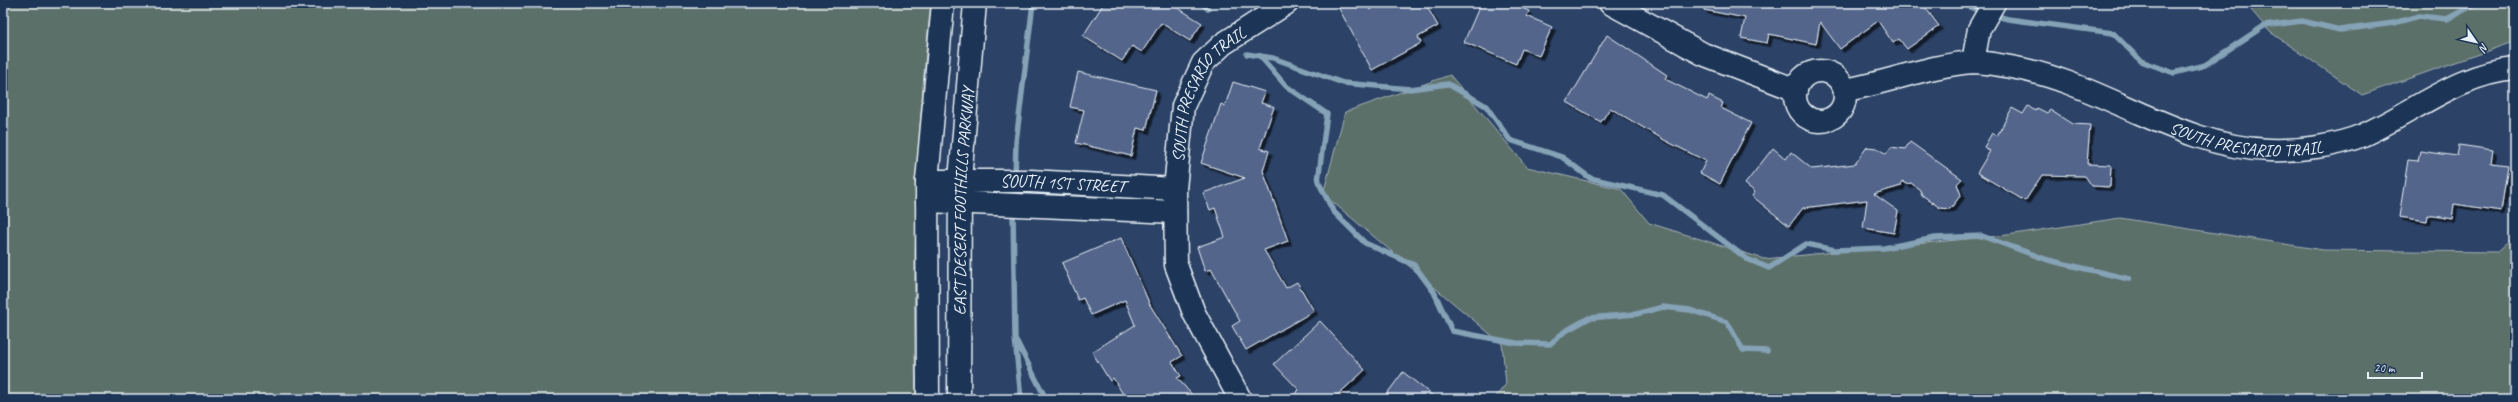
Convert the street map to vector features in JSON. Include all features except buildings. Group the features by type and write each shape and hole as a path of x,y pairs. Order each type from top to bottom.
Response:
{"street":[{"name":"EAST DESERT FOOTHILLS PARKWAY","path":"928,399 927,191 943,3"},
{"name":"EAST DESERT FOOTHILLS PARKWAY","path":"960,399 960,180 975,3"},
{"name":"SOUTH PRESARIO TRAIL","path":"1175,189 1183,106 1203,63 1223,44 1287,3"},
{"path":"1610,3 1703,54 1796,90"},
{"path":"1973,62 1979,29 1994,3"},
{"name":"SOUTH PRESARIO TRAIL","path":"1845,90 1973,62 2050,75 2219,143 2271,150 2339,143 2363,135 2467,80 2515,69"},
{"path":"1820,70 1836,76 1845,90 1845,101 1840,111 1828,120 1813,120 1800,112 1796,105 1796,90 1804,76 1820,70"},
{"name":"SOUTH 1ST STREET","path":"927,191 960,180 1030,181 1175,189"},
{"path":"1175,189 1176,265 1183,287 1220,365 1240,399"},
{"name":"SOUTH 1ST STREET","path":"927,191 960,203 1175,212"}],"green space":[{"path":"3,3 931,3 922,102 916,201 916,399 3,399"},
{"path":"2245,3 2515,3 2515,37 2510,43 2362,95 2270,32"},
{"path":"1450,75 1527,167 1621,189 1649,223 1764,259 2007,235 2120,218 2323,250 2498,252 2515,237 2515,399 1494,399 1506,384 1502,344 1323,194 1345,112"}],"waterway":[{"path":"1015,177 1016,142 1033,3"},
{"path":"1202,3 1208,9"},
{"path":"1961,3 1984,13"},
{"path":"1993,15 2008,19 2113,33 2141,61 2174,73 2205,65 2264,26 2302,21 2340,30 2394,23 2419,16 2447,19 2477,3"},
{"path":"1247,54 1273,58 1343,83 1410,89 1448,84 1486,106 1510,140 1562,157 1590,178 1663,195 1747,259 1769,268 1806,244 1835,250 1884,248 1935,238 1982,236 2048,260 2129,279"},
{"path":"1260,56 1286,86 1327,114 1318,181 1333,211 1365,243 1414,265 1434,292 1452,331 1516,343 1550,344 1564,332 1589,318 1636,314 1663,307 1690,310 1727,322 1743,350 1767,351"},
{"path":"1013,210 1015,338 1021,399"},
{"path":"1017,342 1046,399"}]}
